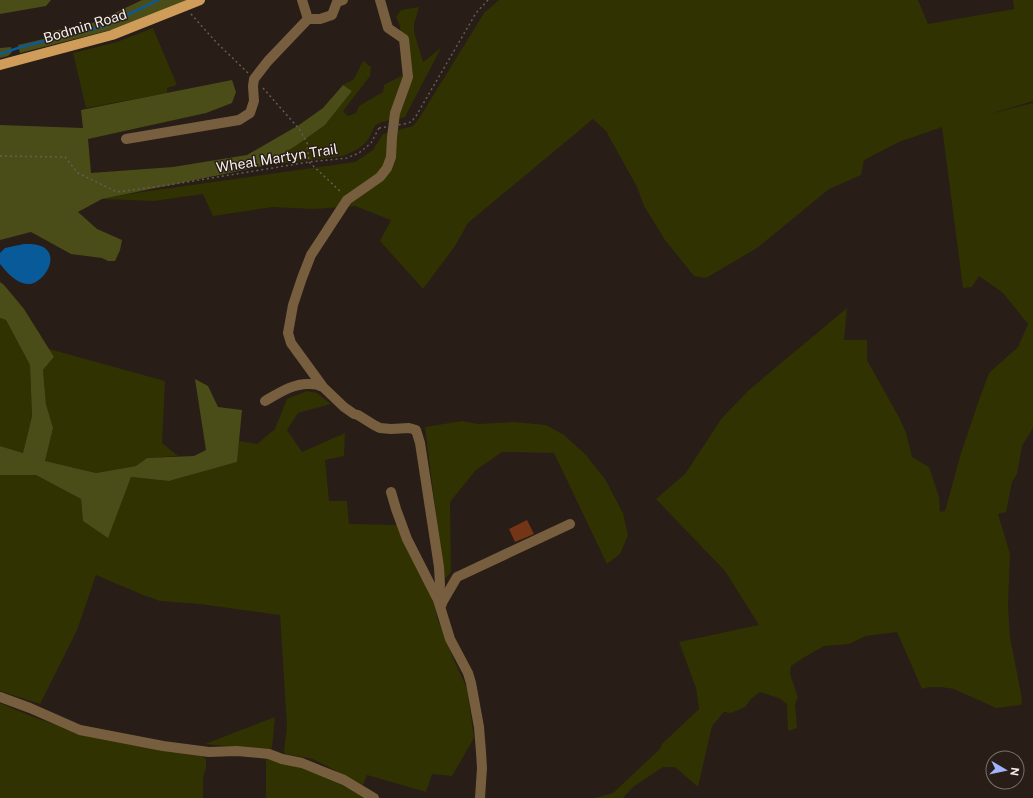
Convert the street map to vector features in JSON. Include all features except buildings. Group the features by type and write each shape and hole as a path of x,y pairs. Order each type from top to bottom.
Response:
{"main road":[{"name":"Bodmin Road","path":"0,65 112,35 200,0"}],"street":[{"path":"302,0 308,19"},
{"path":"126,139 239,120 250,112 254,102 254,79 268,61 308,19 320,19 332,15 337,2 343,0"},
{"path":"380,0 388,28 404,39 408,77 395,113 391,157 387,168 380,177 348,200 311,255 293,305 288,333 291,343 323,386 344,407 380,428 409,428 416,430 420,444 439,567 439,604"},
{"path":"265,401 284,390 297,385 311,383 323,386"},
{"path":"391,492 407,539 439,604 450,639 468,673 471,683 481,752 482,768 480,798"},
{"path":"439,604 457,578 570,524"},
{"path":"0,697 30,708 80,730 163,746 201,751 237,751 269,754 282,759 302,763 344,780 374,798"}],"path":[{"name":"Wheal Martyn Trail","path":"0,156 65,157 78,173 117,192 309,162 347,158 359,153 371,143 379,128 411,122 416,116 476,13 488,0"},
{"path":"184,6 216,42 254,79 300,130 307,143 309,162 348,200"}],"shaded area":[{"path":"499,0 918,0 928,24 1014,9 1013,0 1033,0 1033,101 990,114 1033,103 1033,428 1022,446 1017,474 1012,482 1006,512 998,514 1010,554 1008,606 1010,637 1022,699 1021,705 996,708 954,689 929,687 922,689 897,632 866,636 849,644 824,646 791,666 790,674 798,697 795,704 797,728 788,731 787,704 779,698 760,692 751,699 745,707 731,713 724,712 712,726 698,787 675,767 663,767 633,787 623,798 594,798 613,793 660,749 662,744 699,709 696,688 679,642 759,625 725,571 656,499 685,474 722,418 749,390 847,308 844,340 867,340 867,360 901,421 906,433 912,457 929,467 939,497 940,512 945,511 961,453 989,373 1018,347 1028,324 1003,293 979,276 972,287 963,288 942,127 899,142 864,160 861,175 829,189 757,248 706,278 694,276 665,240 644,206 637,187 606,131 593,119 468,223 455,246 423,289 380,241 391,220 355,206 314,209 272,207 213,216 203,194 154,201 102,199 355,162 373,150 383,134 413,126 484,13"},
{"path":"419,7 414,24 414,32 423,62 441,48 405,117 377,124 369,138 361,147 343,156 263,166 297,145 325,125 352,91 343,85 354,79 363,61 371,67 370,76 343,111 348,116 356,113 359,106 383,92 384,85 403,75 400,26 396,17 401,10"},
{"path":"153,28 177,85 167,88 167,93 86,108 73,53 117,42"},
{"path":"0,318 6,320 30,365 32,416 23,453 0,446"},
{"path":"49,349 165,381 162,443 178,456 147,458 136,466 96,473 44,461 53,428 46,404 43,370 54,357"},
{"path":"307,391 317,393 331,404 298,413 287,430 302,452 345,433 344,456 325,460 329,501 347,501 349,524 398,525 434,603 437,617 453,658 467,688 474,738 452,776 432,774 426,792 367,775 363,785 313,759 285,754 287,727 280,615 200,604 160,601 96,575 77,630 40,704 0,691 0,475 36,475 81,499 83,521 131,477 169,481 237,462 239,441 257,444 275,429 287,399"},
{"path":"462,421 478,424 514,422 546,425 564,435 586,455 605,479 623,513 628,535 620,554 607,564 554,453 502,452 476,470 450,502 451,572 444,580 425,427"},
{"path":"0,703 78,733 199,754 206,759 206,768 203,777 203,798 0,798"},
{"path":"275,717 272,748 268,750 205,744"},
{"path":"266,757 302,767 331,779 365,798 266,798"}],"green space":[{"path":"0,0 51,0 46,6 0,14"},
{"path":"142,0 188,0 122,27 20,53 18,45 52,37 53,31 96,22"},
{"path":"11,47 12,52 8,56 0,58 0,48"},
{"path":"232,80 236,92 232,103 206,113 88,139 91,173 173,167 247,155 299,125 323,108 343,85 352,91 325,125 297,145 263,166 102,199 78,212 97,229 122,240 120,250 115,261 71,254 31,232 0,240 0,125 83,128 81,110"},
{"path":"0,282 24,309 54,357 43,370 46,404 53,428 45,461 96,473 136,466 147,458 194,456 206,450 195,379 208,386 218,407 242,410 237,462 169,481 131,477 108,538 83,521 81,499 36,475 0,475 0,446 23,453 32,416 30,365 6,320 0,318"}],"water":[{"path":"24,244 36,245 45,248 50,255 49,265 44,275 40,279 30,284 21,283 9,275 0,264 0,253 5,248"}],"waterway":[{"path":"0,54 21,47 105,26 158,0"}]}
